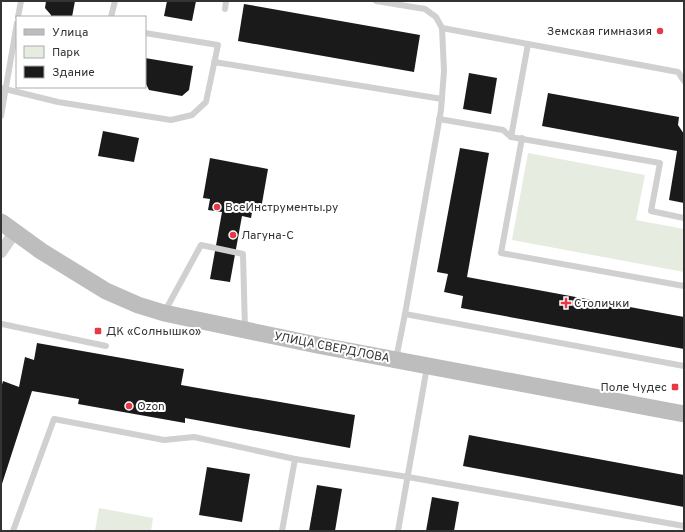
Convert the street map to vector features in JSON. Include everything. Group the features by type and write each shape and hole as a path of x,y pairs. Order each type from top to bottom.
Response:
{"main road":[{"name":"УЛИЦА СВЕРДЛОВА","path":"7,228 106,291 138,305 164,313 396,360 684,414"}],"street":[{"path":"1,252 7,228"}],"lane":[{"path":"18,16 21,1"},
{"path":"111,16 115,1"},
{"path":"224,9 226,1"},
{"path":"376,1 425,9 436,17 442,28 444,71 442,99 406,314 396,360"},
{"path":"425,9 426,1"},
{"path":"1,116 3,89 16,28"},
{"path":"442,28 678,72 684,81"},
{"path":"3,89 58,102 171,120 192,115 206,102 218,45 146,33"},
{"path":"511,136 528,44"},
{"path":"214,62 442,99"},
{"path":"439,119 503,130 511,136 660,164 651,211 684,218"},
{"path":"522,138 501,253 684,286"},
{"path":"164,313 201,245 243,254 244,330"},
{"path":"406,314 684,366"},
{"path":"1,325 106,346"},
{"path":"398,531 428,366"},
{"path":"13,531 54,419 164,440 194,437 295,459 408,477 684,526"},
{"path":"282,531 295,459"}],"green space":[{"path":"528,153 645,175 636,220 684,229 684,272 512,240"},
{"path":"99,508 153,518 151,531 95,531"}],"building":[{"path":"46,1 75,1 72,16 51,16 45,8"},
{"path":"167,1 196,1 192,21 164,16"},
{"path":"244,4 420,35 414,72 238,41"},
{"path":"146,58 193,66 189,90 182,96 149,90 146,84"},
{"path":"469,73 497,78 491,114 463,109"},
{"path":"548,93 679,117 678,125 684,134 684,203 669,200 677,151 542,126"},
{"path":"103,131 139,138 134,162 98,156"},
{"path":"460,148 489,153 467,277 684,317 684,349 461,308 463,296 444,292 448,274 437,272"},
{"path":"210,158 268,169 261,209 253,207 251,218 242,216 230,282 210,279 222,212 208,210 210,199 203,198"},
{"path":"37,343 184,369 181,385 355,415 350,448 185,418 185,423 78,404 79,399 32,391 1,487 1,388 3,381 19,387 25,357 34,360"},
{"path":"469,435 684,475 684,507 463,466"},
{"path":"207,467 250,474 242,522 199,515"},
{"path":"317,485 342,489 335,531 309,531"},
{"path":"432,497 459,502 454,531 426,531"}],"place":[{"name":"Земская гимназия","path":"660,31"},
{"name":"ВсеИнструменты.ру","path":"217,207"},
{"name":"Лагуна-С","path":"233,235"},
{"name":"Столички","path":"566,303"},
{"name":"ДК «Солнышко»","path":"98,331"},
{"name":"Поле Чудес","path":"675,387"},
{"name":"Ozon","path":"129,406"}]}
